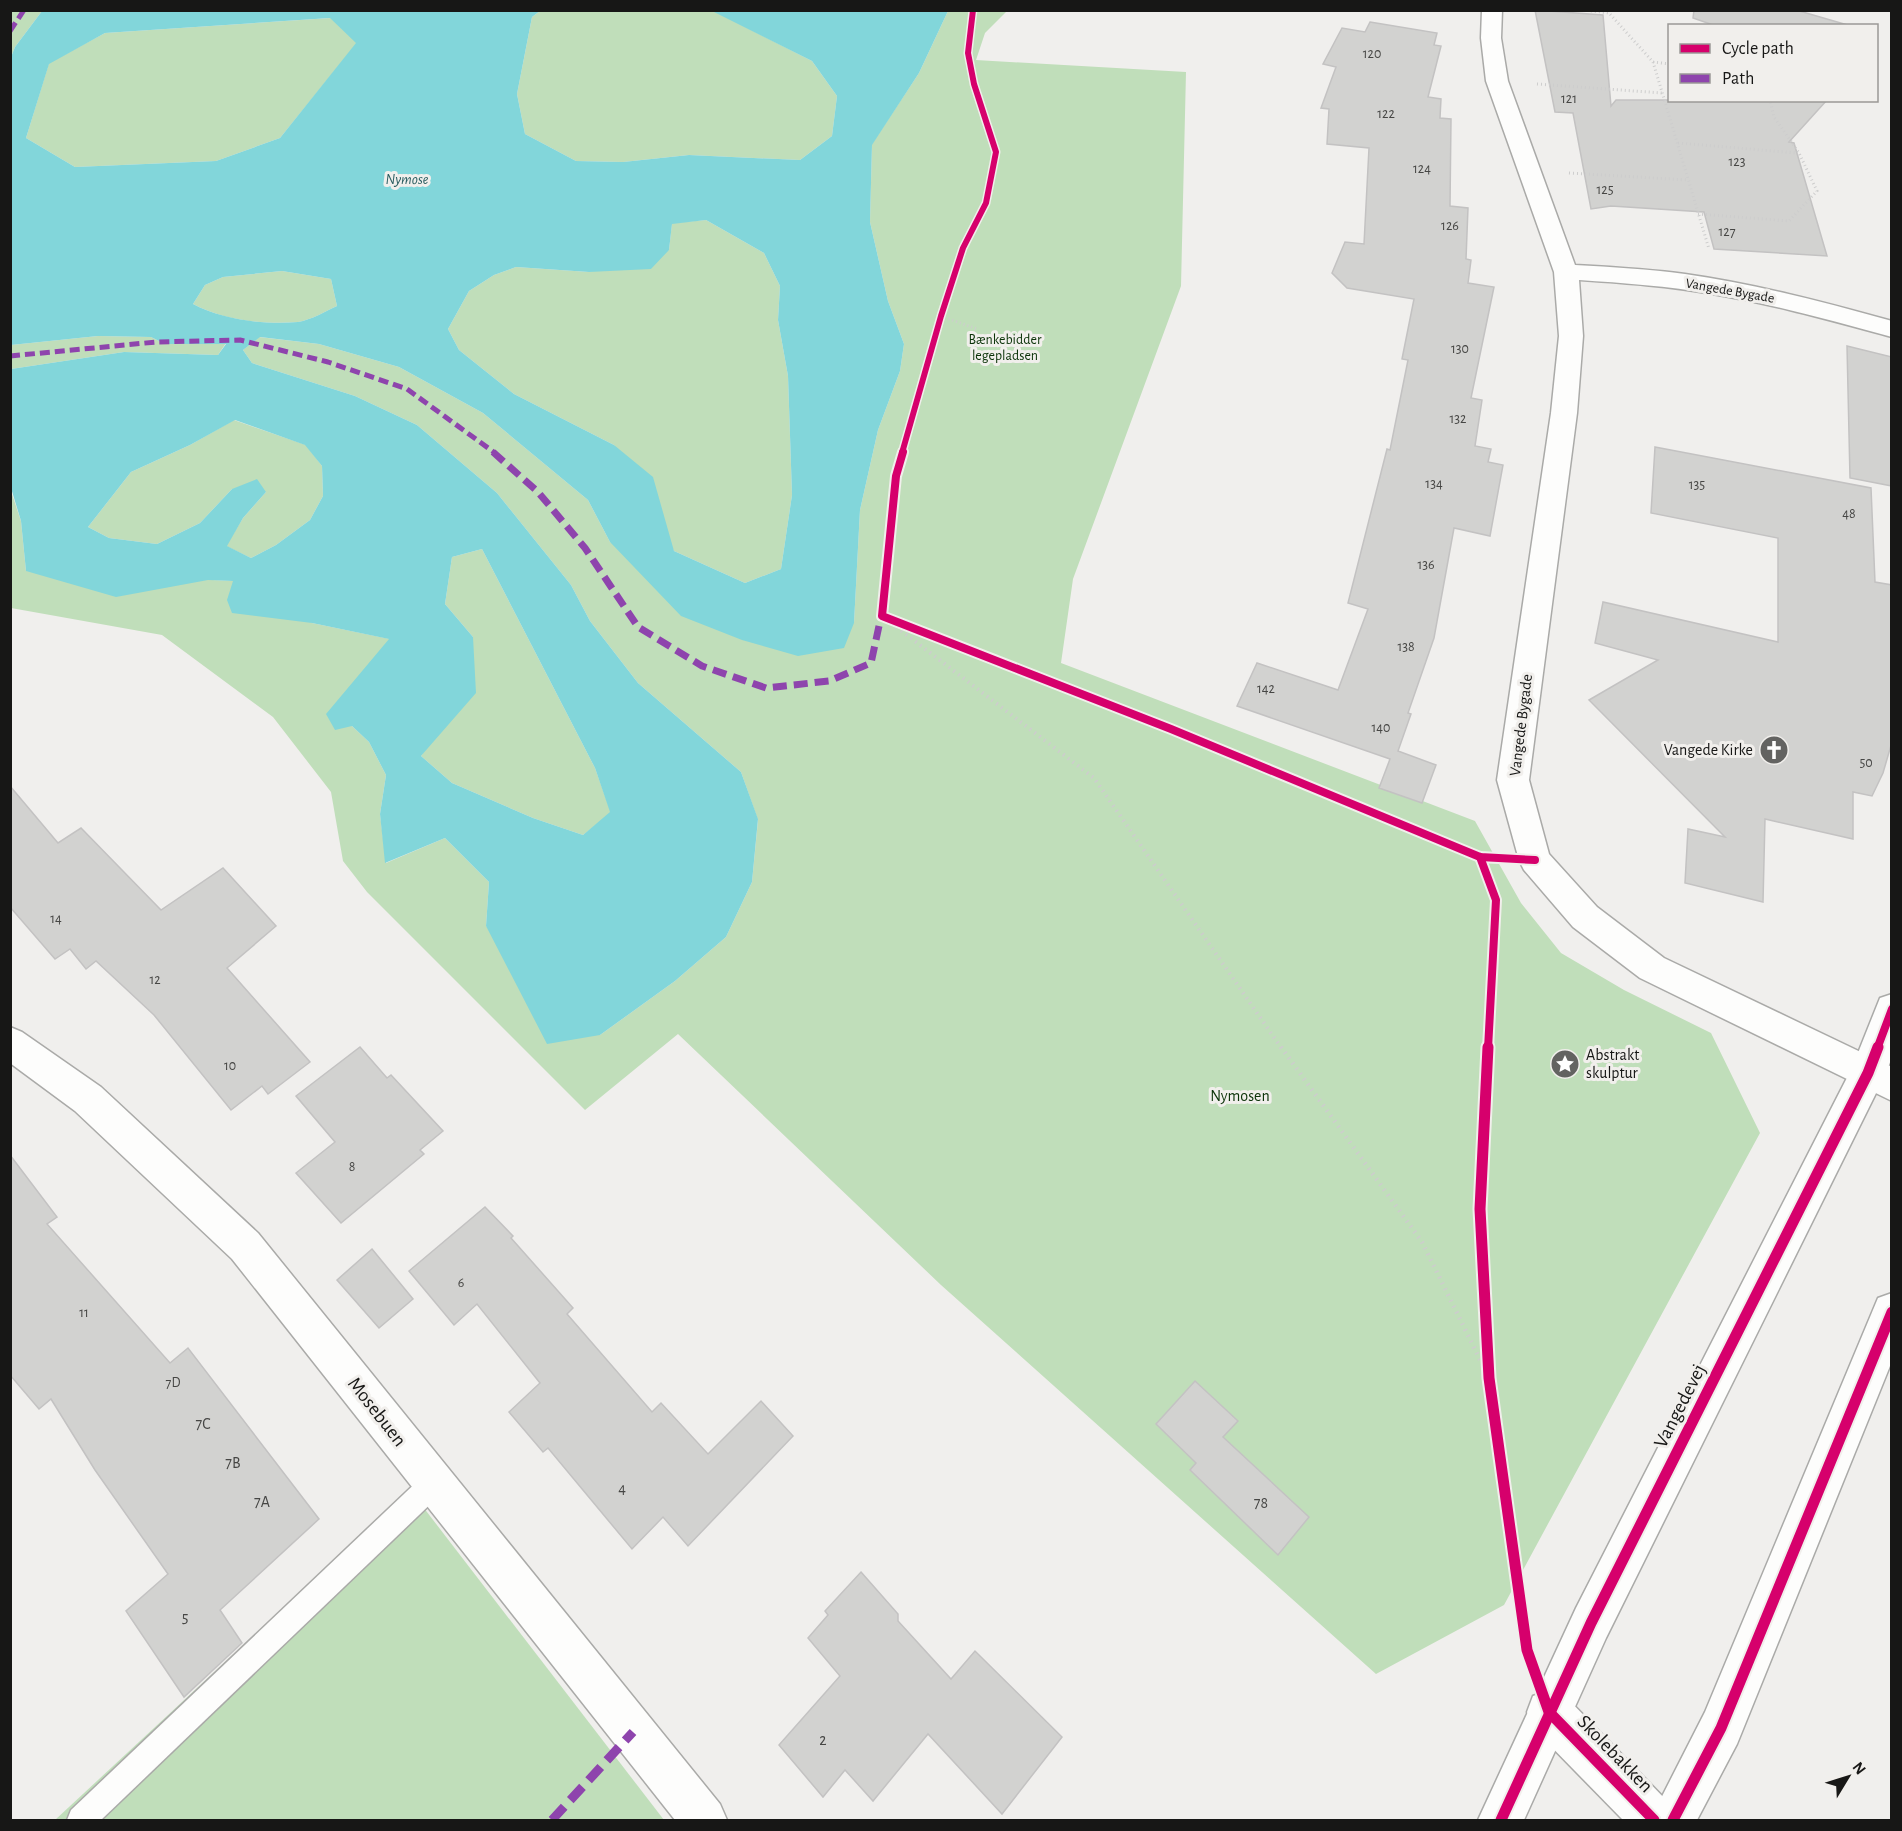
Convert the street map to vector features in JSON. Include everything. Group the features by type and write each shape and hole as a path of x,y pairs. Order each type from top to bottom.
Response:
{"street":[{"name":"Vangede Bygade","path":"1492,10 1491,38 1497,81 1566,272 1571,336 1564,413 1513,780 1535,860 1585,916 1652,968 1880,1079"},
{"name":"Vangede Bygade","path":"1566,272 1654,278 1720,288 1821,309 1892,329"},
{"name":"Vangedevej","path":"1501,1821 1591,1623 1880,1079 1892,1009"},
{"name":"Mosebuen","path":"10,1043 88,1099 246,1246 433,1484 704,1821"},
{"path":"1673,1821 1721,1728 1892,1312"},
{"name":"Skolebakken","path":"1550,1712 1654,1821"}],"lane":[{"path":"81,1821 433,1484"}],"path":[{"path":"1583,10 1609,13 1653,62 1720,288"},
{"path":"1653,62 1668,64"},
{"path":"1497,81 1662,93"},
{"path":"1698,214 1789,221 1817,191 1799,153 1773,117 1770,102"},
{"path":"1678,143 1799,153"},
{"path":"1530,171 1688,180"},
{"path":"941,316 977,329"},
{"path":"882,616 1094,778 1246,999 1422,1242 1489,1378 1527,1650 1550,1712"}],"green space":[{"path":"712,10 812,61 837,96 832,136 800,160 689,155 623,162 576,161 525,134 517,94 532,17 540,11"},
{"path":"11,11 42,11 15,47 11,57"},
{"name":"Nymosen","path":"948,11 1007,11 985,33 976,60 1186,72 1181,286 1073,579 1061,663 1475,821 1521,903 1561,953 1624,990 1711,1033 1760,1133 1504,1605 1376,1674 941,1285 678,1034 585,1110 367,892 343,861 331,792 273,717 162,635 11,608 10,488 21,521 26,571 233,581 312,623 390,639 352,726 369,742 386,775 380,814 386,863 445,838 489,882 486,926 600,1035 675,981 726,937 752,882 758,820 741,772 638,683 590,621 571,585 497,493 417,425 355,396 252,363 243,350 259,337 319,344 399,367 483,413 588,500 610,542 854,623 860,510 878,430 900,371 904,344 888,301 870,222 872,144 919,73"},
{"path":"331,18 357,43 280,138 216,161 75,167 26,138 49,63 105,33"},
{"path":"706,220 764,253 780,286 778,320 788,376 792,495 781,569 745,583 674,551 614,445 514,394 459,350 448,329 469,291 494,275 516,267 589,272 669,250 672,223"},
{"path":"282,271 331,279 337,306 303,321 271,323 230,318 193,304 205,285 223,277"},
{"path":"98,336 151,337 165,344 226,343 218,355 124,352 11,369 11,345"},
{"path":"234,420 306,445 322,466 323,496 310,520 276,545 251,558 226,546 243,518 266,492 232,489 200,523 157,544 109,538 88,527 131,472 190,445"},
{"path":"482,549 595,768 611,813 583,835 533,818 452,783 421,756 432,740 473,637 445,604 452,557"},
{"path":"410,1490 664,1820 55,1820"}],"water":[{"name":"Nymose","path":"42,11 540,11 532,17 517,94 525,134 576,161 623,162 689,155 800,160 832,136 837,96 812,61 712,11 948,11 919,73 872,145 870,222 888,301 904,344 900,371 878,430 860,510 854,623 844,648 798,656 742,640 681,616 610,542 588,500 483,413 399,367 319,344 260,337 243,350 252,363 355,396 417,425 497,493 571,585 590,621 638,683 741,772 758,819 752,882 726,937 675,981 600,1035 547,1044 486,926 489,882 445,838 385,863 380,814 386,775 369,742 352,726 335,730 326,714 389,639 312,623 232,613 227,600 233,581 208,580 116,597 26,571 21,521 11,488 11,369 124,352 218,355 226,344 165,344 151,337 98,336 11,345 11,57 15,47","holes":["330,18 356,43 280,138 216,161 75,167 26,138 49,64 105,33","706,220 764,253 780,286 778,320 788,376 792,495 781,569 745,583 674,551 653,477 614,445 514,394 459,350 448,329 469,291 494,275 516,267 589,272 651,269 669,250 672,224","282,271 331,279 337,306 303,321 272,323 231,318 193,304 205,285 223,277","235,420 305,445 322,466 323,496 310,520 276,545 251,558 227,546 243,518 266,492 257,479 232,489 200,523 157,544 109,538 88,527 131,472 190,445","482,549 595,768 610,812 583,835 533,818 452,783 421,756 476,693 473,637 445,604 452,557"]}],"building":[{"path":"1535,10 1603,15 1611,106 1616,100 1825,102 1789,142 1794,143 1827,256 1714,249 1704,212 1611,206 1591,209 1573,113 1555,112"},
{"path":"1694,10 1796,10 1844,24 1710,24 1693,18"},
{"path":"1370,22 1437,33 1434,45 1441,46 1428,97 1441,99 1440,118 1451,119 1450,206 1468,208 1466,259 1471,260 1468,283 1494,287 1471,398 1482,400 1475,446 1491,449 1488,462 1503,465 1490,536 1454,528 1434,638 1408,713 1411,714 1398,751 1436,765 1422,803 1379,788 1390,759 1237,706 1257,663 1338,690 1368,609 1348,603 1387,449 1390,450 1408,360 1402,359 1414,299 1347,288 1332,273 1345,242 1364,244 1369,148 1327,144 1329,109 1321,108 1336,67 1323,64 1342,28 1365,32"},
{"path":"1847,346 1892,357 1892,486 1850,478"},
{"path":"1655,447 1871,488 1875,582 1892,585 1892,742 1883,773 1872,796 1853,792 1853,839 1765,819 1763,902 1685,883 1688,829 1725,837 1589,700 1658,660 1595,643 1603,602 1778,642 1778,538 1651,513"},
{"path":"10,786 58,843 81,828 161,910 223,868 276,926 227,968 310,1062 268,1094 262,1086 231,1110 154,1015 96,961 86,969 70,949 55,959 10,907"},
{"path":"360,1047 387,1078 391,1075 443,1131 420,1150 424,1154 341,1223 296,1173 335,1142 296,1096"},
{"path":"10,1155 57,1217 47,1224 170,1363 188,1348 319,1519 220,1610 242,1643 184,1697 126,1611 168,1574 95,1470 51,1399 39,1409 10,1375"},
{"path":"485,1207 513,1236 511,1238 573,1308 567,1314 652,1412 661,1403 708,1454 761,1401 793,1436 688,1546 663,1517 632,1549 548,1448 543,1452 509,1412 540,1383 477,1304 454,1325 409,1271"},
{"path":"372,1249 413,1299 379,1328 337,1280"},
{"path":"1195,1381 1238,1421 1223,1437 1309,1517 1278,1555 1190,1470 1196,1463 1156,1424"},
{"path":"861,1572 898,1614 898,1621 951,1679 975,1651 1062,1737 1002,1814 928,1734 873,1801 845,1770 823,1797 779,1745 840,1676 808,1638 828,1615 825,1611"}],"marked path":[{"path":"10,31 24,10"},
{"path":"10,356 156,342 240,340 328,362 407,389 489,448 538,492 585,548 638,627 702,666 766,688 829,681 871,663 882,612"},
{"path":"552,1820 633,1732"}],"cycle path":[{"path":"973,10 968,53 974,84 996,152 986,203 963,248 941,316 896,476 882,616 1171,729 1480,857 1535,860"},
{"path":"1480,857 1496,900 1480,1209 1489,1378 1527,1650 1549,1712 1654,1820"},
{"path":"1501,1820 1591,1623 1868,1073 1892,1009"},
{"path":"1673,1820 1721,1728 1892,1312"}],"place":[{"name":"Vangede Kirke","path":"1774,750"},
{"name":"Abstrakt skulptur","path":"1565,1064"}],"park label":[{"name":"Bænkebidder legepladsen","path":"1005,348"}]}
